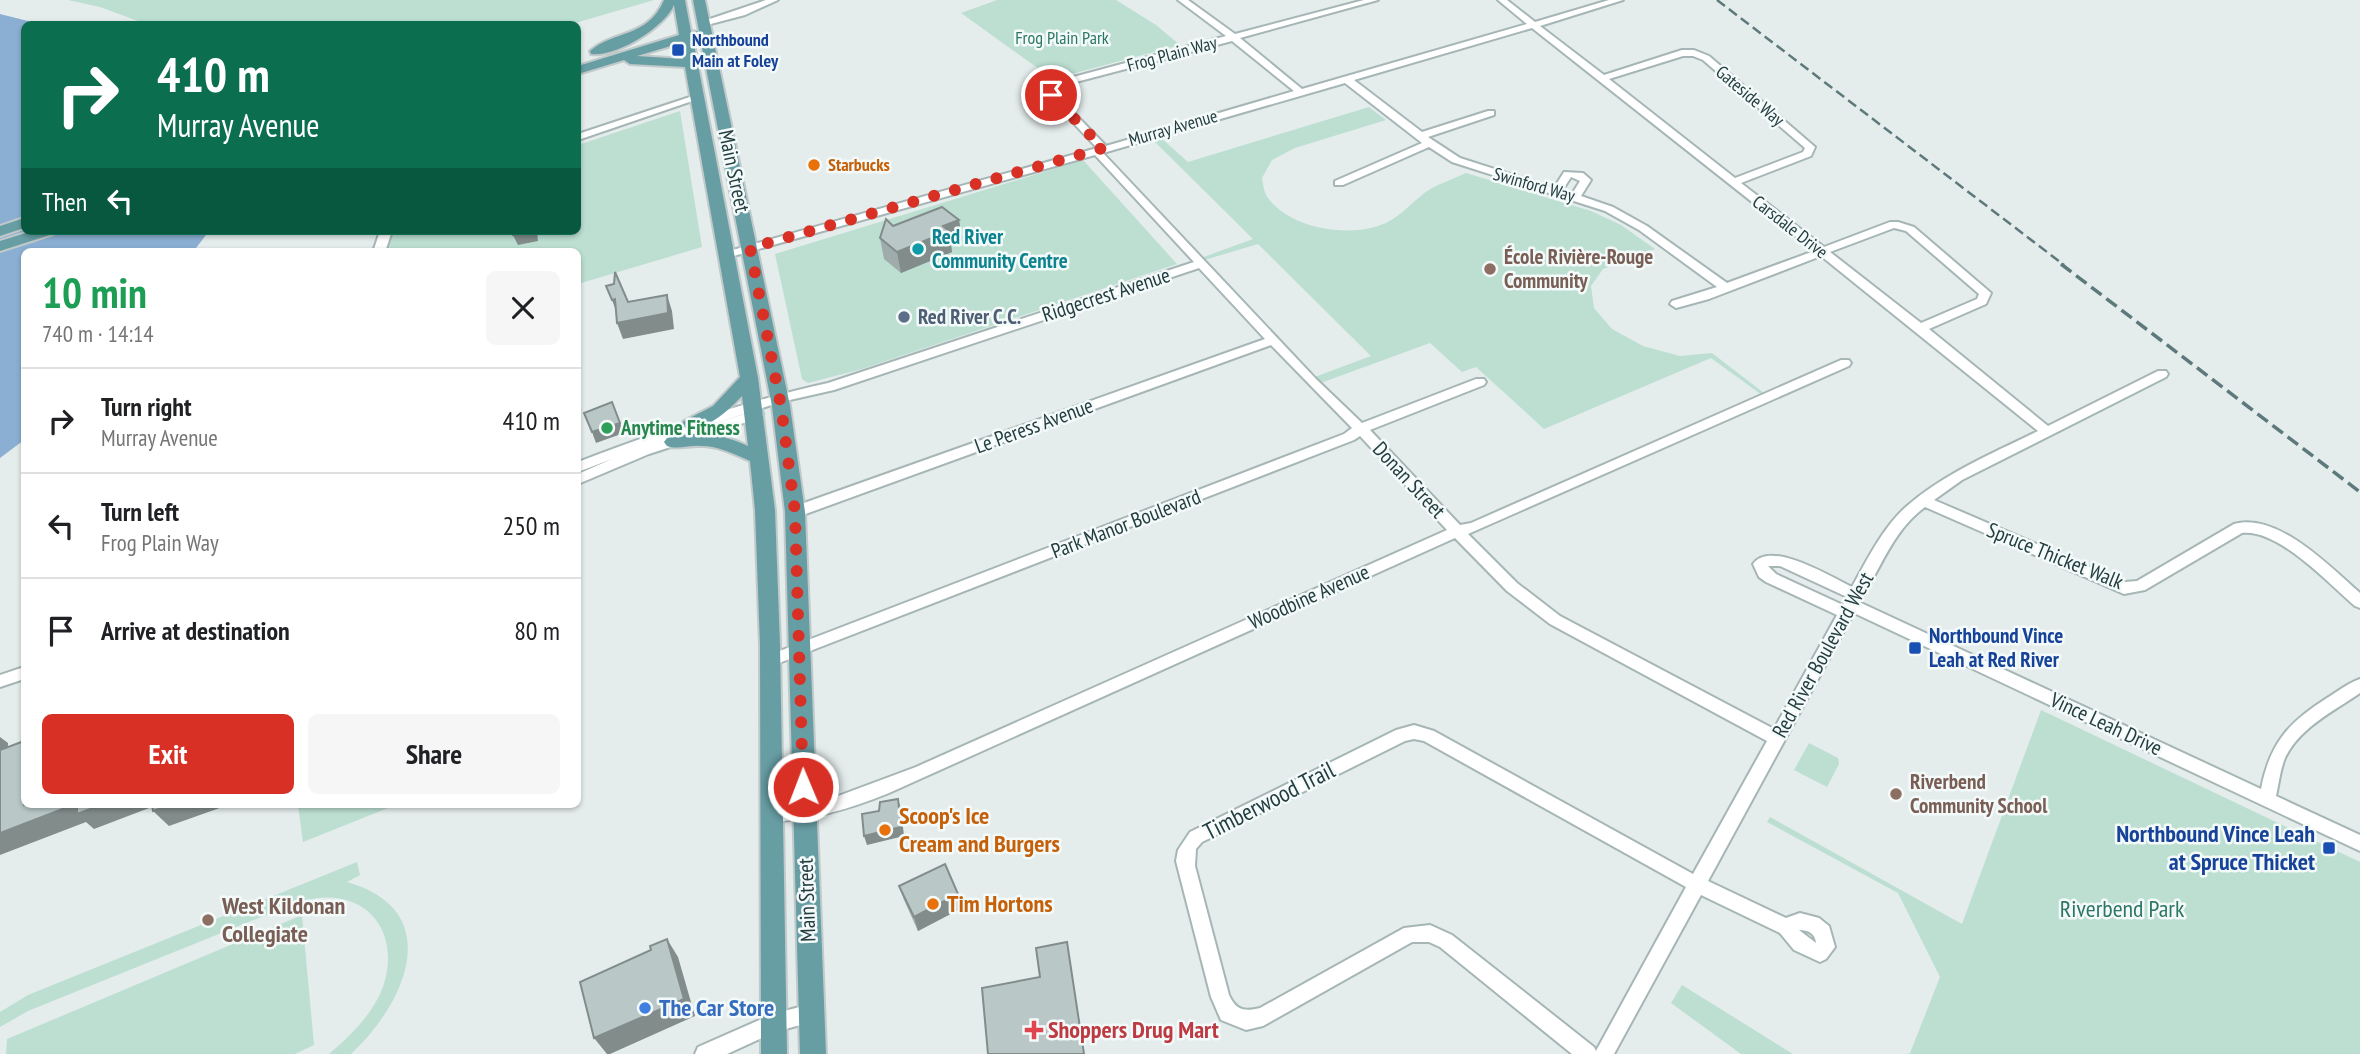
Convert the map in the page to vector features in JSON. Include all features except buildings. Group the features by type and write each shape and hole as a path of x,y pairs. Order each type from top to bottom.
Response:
{"main road":[{"path":"581,68 648,27 664,14 670,0"},
{"name":"Main Street","path":"679,0 749,378 760,458 768,549 774,1054"},
{"name":"Main Street","path":"699,0 780,402 795,512 813,1054"},
{"path":"595,58 704,27"},
{"path":"581,57 690,64"},
{"path":"0,231 21,224"},
{"path":"0,246 35,235"},
{"path":"690,425 719,410 749,378"},
{"path":"673,442 697,438 716,439 760,458"}],"street":[{"path":"704,27 774,0"},
{"path":"1182,0 1233,37 1299,91"},
{"name":"Frog Plain Way","path":"1100,149 1051,95 1049,92 1054,85 1374,0"},
{"name":"Carsdale Drive","path":"1502,0 1920,328 2046,431"},
{"name":"Murray Avenue","path":"726,255 1619,0"},
{"name":"Gateside Way","path":"1601,79 1682,53 1693,53 1706,58 1810,148 1807,155 1732,182"},
{"name":"Swinford Way","path":"1345,78 1425,140 1471,166 1575,197 1626,217 1726,288"},
{"path":"581,136 696,99"},
{"path":"1339,183 1425,140 1491,113"},
{"name":"Donan Street","path":"1100,149 1274,340 1513,587 1556,620 1778,739"},
{"path":"1556,192 1568,174 1579,175 1586,180 1575,197"},
{"path":"1676,304 1726,288 1887,225 1903,226 1986,293 1983,301 1920,328"},
{"name":"Ridgecrest Avenue","path":"581,479 753,411 780,402 801,399 810,393 1203,263"},
{"name":"Le Peress Avenue","path":"795,512 1274,340"},
{"name":"Woodbine Avenue","path":"770,815 804,814 835,807 922,772 1457,531 1474,527 1845,363"},
{"name":"Red River Boulevard West","path":"1604,1054 1881,548 1904,517 1956,477 2162,374"},
{"name":"Park Manor Boulevard","path":"769,661 1336,442 1360,429 1480,382"},
{"name":"Ridgecrest Avenue","path":"581,466 690,425 753,411"},
{"name":"Spruce Thicket Walk","path":"1923,501 2124,588 2140,586 2247,524 2280,537 2360,603"},
{"path":"1765,560 1782,561 1852,604 1771,578 1760,568 1760,564 1765,560"},
{"name":"Vince Leah Drive","path":"1852,604 2360,843"},
{"path":"0,681 21,674"},
{"path":"2267,800 2277,758 2286,741 2296,729 2360,685"},
{"name":"Timberwood Trail","path":"1587,1054 1446,941 1430,933 1410,934 1263,1017 1246,1021 1228,1013 1220,997 1186,866 1184,856 1188,843 1390,741 1414,732 1452,749 1696,884"},
{"path":"1696,884 1786,927"},
{"path":"705,1054 773,1023 811,1013"}],"green space":[{"path":"68,0 654,0 581,21 138,21 100,7"},
{"name":"Frog Plain Park","path":"997,0 1116,0 1156,25 1180,45 1053,79 961,13"},
{"path":"1369,107 1386,120 1295,148 1272,160 1262,178 1267,196 1278,208 1290,217 1318,227 1334,230 1364,229 1391,220 1426,191 1466,173 1591,211 1621,225 1655,249 1603,269 1591,286 1594,308 1612,329 1643,346 1680,356 1712,353 1764,393 1766,398 1711,358 1544,429 1476,367 1462,372 1430,343 1318,384 1312,378 1371,356 1258,244 1201,261 1198,259 1253,239 1152,139 1160,137 1188,162"},
{"path":"680,111 702,247 581,283 581,248 386,248 391,235 581,235 581,144"},
{"name":"Red River C.C.","path":"1083,160 1177,264 862,369 808,383 802,379 775,254"},
{"name":"Riverbend Park","path":"2041,710 2360,862 2360,1054 1907,1054 1910,1053 1940,977 1898,893 1767,822 1770,817 1962,924"},
{"path":"1809,743 1838,758 1839,764 1827,787 1794,770"},
{"path":"298,808 388,808 303,842"},
{"path":"357,862 360,875 347,882 378,895 397,913 407,935 407,959 400,984 388,1009 371,1033 351,1054 329,1054 353,1032 379,997 387,969 388,952 377,922 367,911 353,902 337,898 317,898 286,907 28,1011 0,1027 0,1012 28,995"},
{"path":"302,915 314,1045 295,1054 6,1054 7,1039"},
{"path":"1682,985 1793,1054 1741,1054 1671,1003"}],"water":[{"path":"0,14 28,21 21,21 21,235 206,235 196,248 21,248 21,442 0,458"}],"railway":[{"path":"1717,0 2064,265"},
{"path":"2061,264 2360,492"}],"place":[{"name":"Northbound Main at Foley","path":"678,50"},
{"name":"Starbucks","path":"814,165"},
{"name":"Red River Community Centre","path":"918,249"},
{"name":"École Rivière-Rouge Community","path":"1490,269"},
{"name":"Red River C.C.","path":"904,317"},
{"name":"Anytime Fitness","path":"607,428"},
{"name":"Northbound Vince Leah at Red River","path":"1915,648"},
{"name":"Riverbend Community School","path":"1896,794"},
{"name":"Scoop's Ice Cream and Burgers","path":"885,830"},
{"name":"Northbound Vince Leah at Spruce Thicket","path":"2329,848"},
{"name":"Tim Hortons","path":"933,904"},
{"name":"West Kildonan Collegiate","path":"208,920"},
{"name":"The Car Store","path":"645,1008"},
{"name":"Shoppers Drug Mart","path":"1034,1030"}],"route":[{"path":"803,787 795,512 781,406 750,248 1103,148 1051,95"}]}
